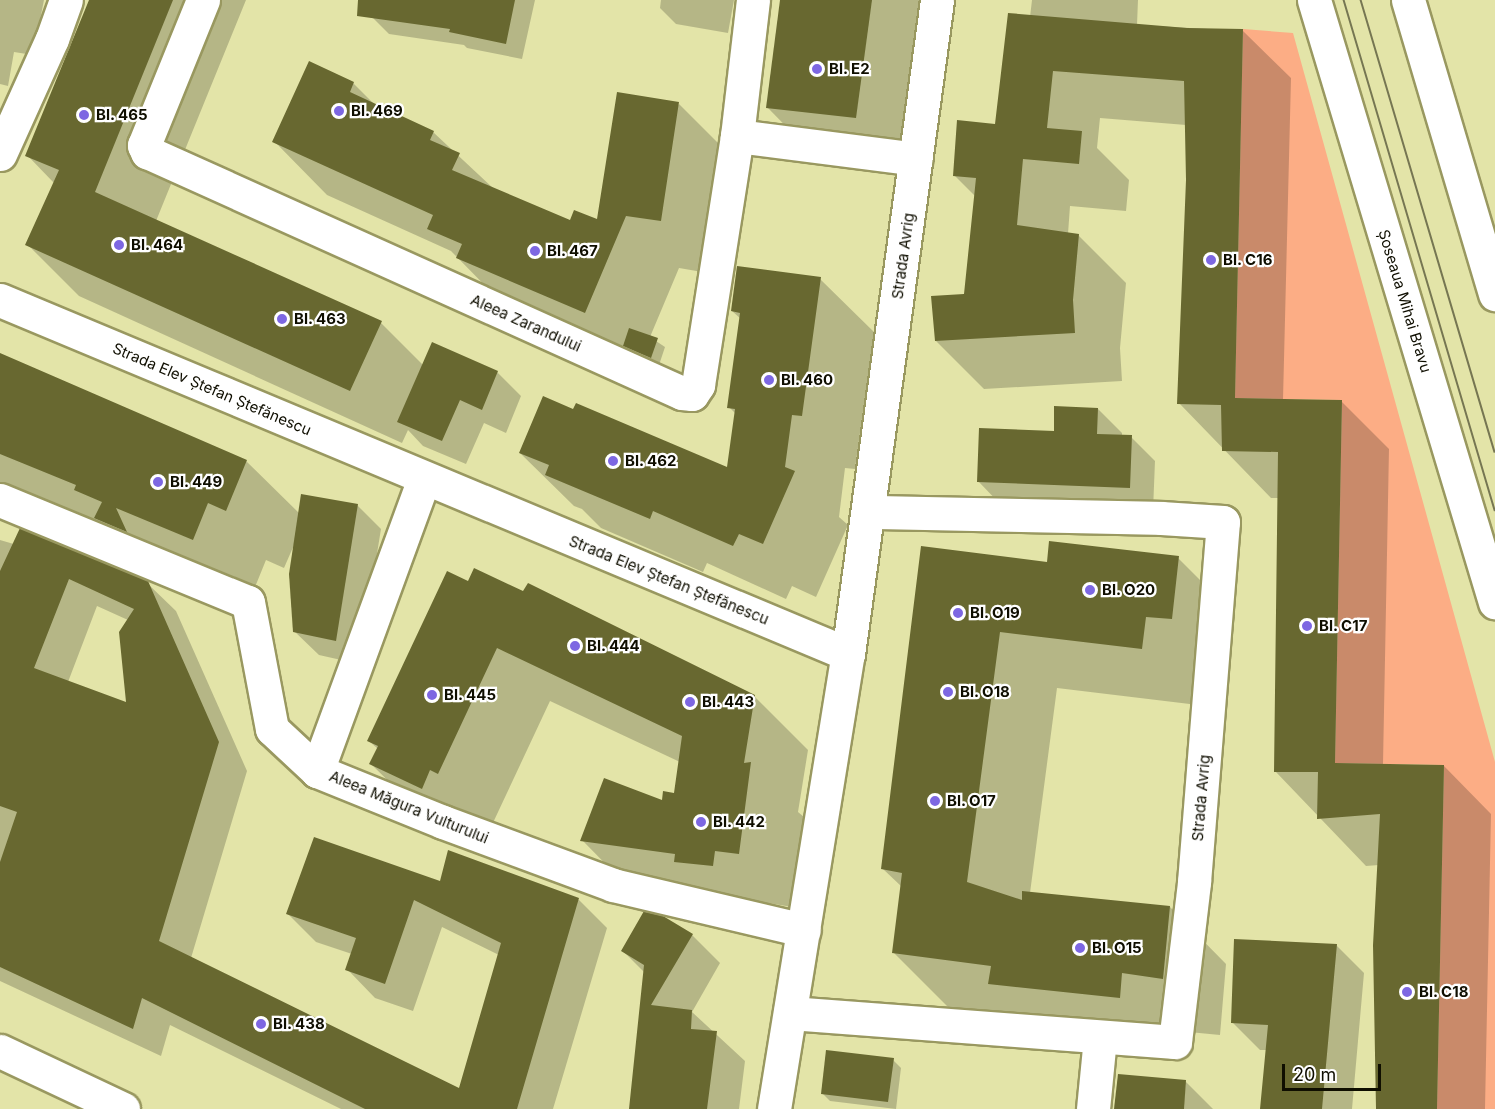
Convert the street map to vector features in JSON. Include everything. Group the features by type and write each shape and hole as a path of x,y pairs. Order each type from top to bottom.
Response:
{"street":[{"path":"0,154 52,39 66,0"},
{"name":"Aleea Zarandului","path":"203,0 144,145 147,153 682,393 692,394 699,385 737,136 753,0"},
{"name":"Strada Avrig","path":"774,1109 848,654 937,0"},
{"name":"Șoseaua Mihai Bravu","path":"1314,0 1495,602"},
{"path":"1408,0 1495,294"},
{"path":"737,136 916,159"},
{"name":"Strada Elev Ștefan Ștefănescu","path":"0,300 424,479 848,654"},
{"path":"317,771 424,479"},
{"name":"Aleea Măgura Vulturului","path":"0,500 248,602 272,729 317,771 443,822 613,885 804,930"},
{"name":"Strada Avrig","path":"790,1013 1175,1042 1199,828 1223,522 1161,518 868,512"},
{"path":"1093,1109 1100,1038"},
{"path":"0,1051 123,1109"}],"shaded area":[{"path":"1243,29 1293,33 1495,762 1495,1109 1437,1109 1444,765 1335,763 1342,400 1235,398"}],"building":[{"path":"89,0 173,0 95,192 382,321 350,391 25,245 59,170 25,156"},
{"path":"358,0 515,0 506,44 449,32 450,29 357,16"},
{"name":"Bl. E2","path":"780,0 872,0 856,118 766,108"},
{"path":"1008,13 1187,28 1243,29 1235,398 1342,400 1335,763 1444,765 1437,1109 1376,1109 1373,945 1380,814 1317,819 1318,772 1274,772 1278,452 1222,451 1221,405 1177,404 1186,180 1184,81 1053,71 1047,128 1082,131 1079,164 1023,159 1017,225 1079,234 1073,300 1075,333 935,341 931,296 964,294 976,178 953,176 957,120 995,124"},
{"path":"309,61 354,82 350,92 434,131 430,140 460,153 452,170 570,220 574,210 597,219 617,92 679,102 661,221 626,216 585,313 456,258 462,244 427,229 433,215 272,142"},
{"path":"737,266 821,277 802,416 792,415 785,467 795,471 763,544 739,534 733,546 653,511 650,519 545,475 549,465 519,453 543,396 573,409 576,403 727,467 735,409 727,408 740,313 731,311"},
{"path":"629,328 658,338 651,358 623,346"},
{"path":"432,342 498,371 482,410 460,400 442,441 397,422"},
{"path":"0,353 247,460 226,511 208,503 193,540 116,508 127,532 94,518 102,502 74,490 76,485 0,454"},
{"path":"1054,406 1098,408 1097,434 1132,435 1130,488 977,482 979,428 1054,431"},
{"path":"301,494 358,504 336,641 293,632 289,574"},
{"path":"20,528 148,581 219,742 159,941 459,1088 501,943 414,900 385,984 345,970 356,938 286,914 314,837 440,881 448,850 579,898 517,1109 365,1109 142,998 133,1029 0,967 0,862 17,812 0,806 0,571","holes":["69,579 134,609 119,632 126,702 34,668"]},
{"path":"1049,541 1179,556 1172,619 1146,617 1142,649 1000,632 967,882 1022,900 1022,891 1170,906 1163,979 1122,973 1120,998 988,984 991,966 892,953 902,873 881,869 921,546 1047,562"},
{"path":"474,568 523,591 528,583 755,695 744,763 751,762 739,854 715,851 713,866 674,862 675,854 580,841 604,778 662,800 663,791 674,793 682,736 497,648 438,774 430,770 422,789 369,764 378,746 367,741 447,571 468,581"},
{"path":"644,911 663,916 693,934 651,1005 692,1010 691,1029 717,1031 707,1109 629,1109 644,965 621,951"},
{"path":"1234,939 1337,944 1322,1109 1260,1109 1268,1025 1231,1023"},
{"path":"826,1050 894,1058 888,1102 821,1094"},
{"path":"1118,1074 1186,1080 1184,1109 1114,1109"}],"tram line":[{"path":"1344,0 1495,510"},
{"path":"1361,0 1495,452"}],"place":[{"name":"Bl. E2","path":"817,69"},
{"name":"Bl. 469","path":"339,111"},
{"name":"Bl. 465","path":"84,115"},
{"name":"Bl. 464","path":"119,245"},
{"name":"Bl. 467","path":"535,251"},
{"name":"Bl. C16","path":"1211,260"},
{"name":"Bl. 463","path":"282,319"},
{"name":"Bl. 460","path":"769,380"},
{"name":"Bl. 462","path":"613,461"},
{"name":"Bl. 449","path":"158,482"},
{"name":"Bl. O20","path":"1090,590"},
{"name":"Bl. O19","path":"958,613"},
{"name":"Bl. C17","path":"1307,626"},
{"name":"Bl. 444","path":"575,646"},
{"name":"Bl. O18","path":"948,692"},
{"name":"Bl. 445","path":"432,695"},
{"name":"Bl. 443","path":"690,702"},
{"name":"Bl. O17","path":"935,801"},
{"name":"Bl. 442","path":"701,822"},
{"name":"Bl. O15","path":"1080,948"},
{"name":"Bl. C18","path":"1407,992"},
{"name":"Bl. 438","path":"261,1024"}]}
